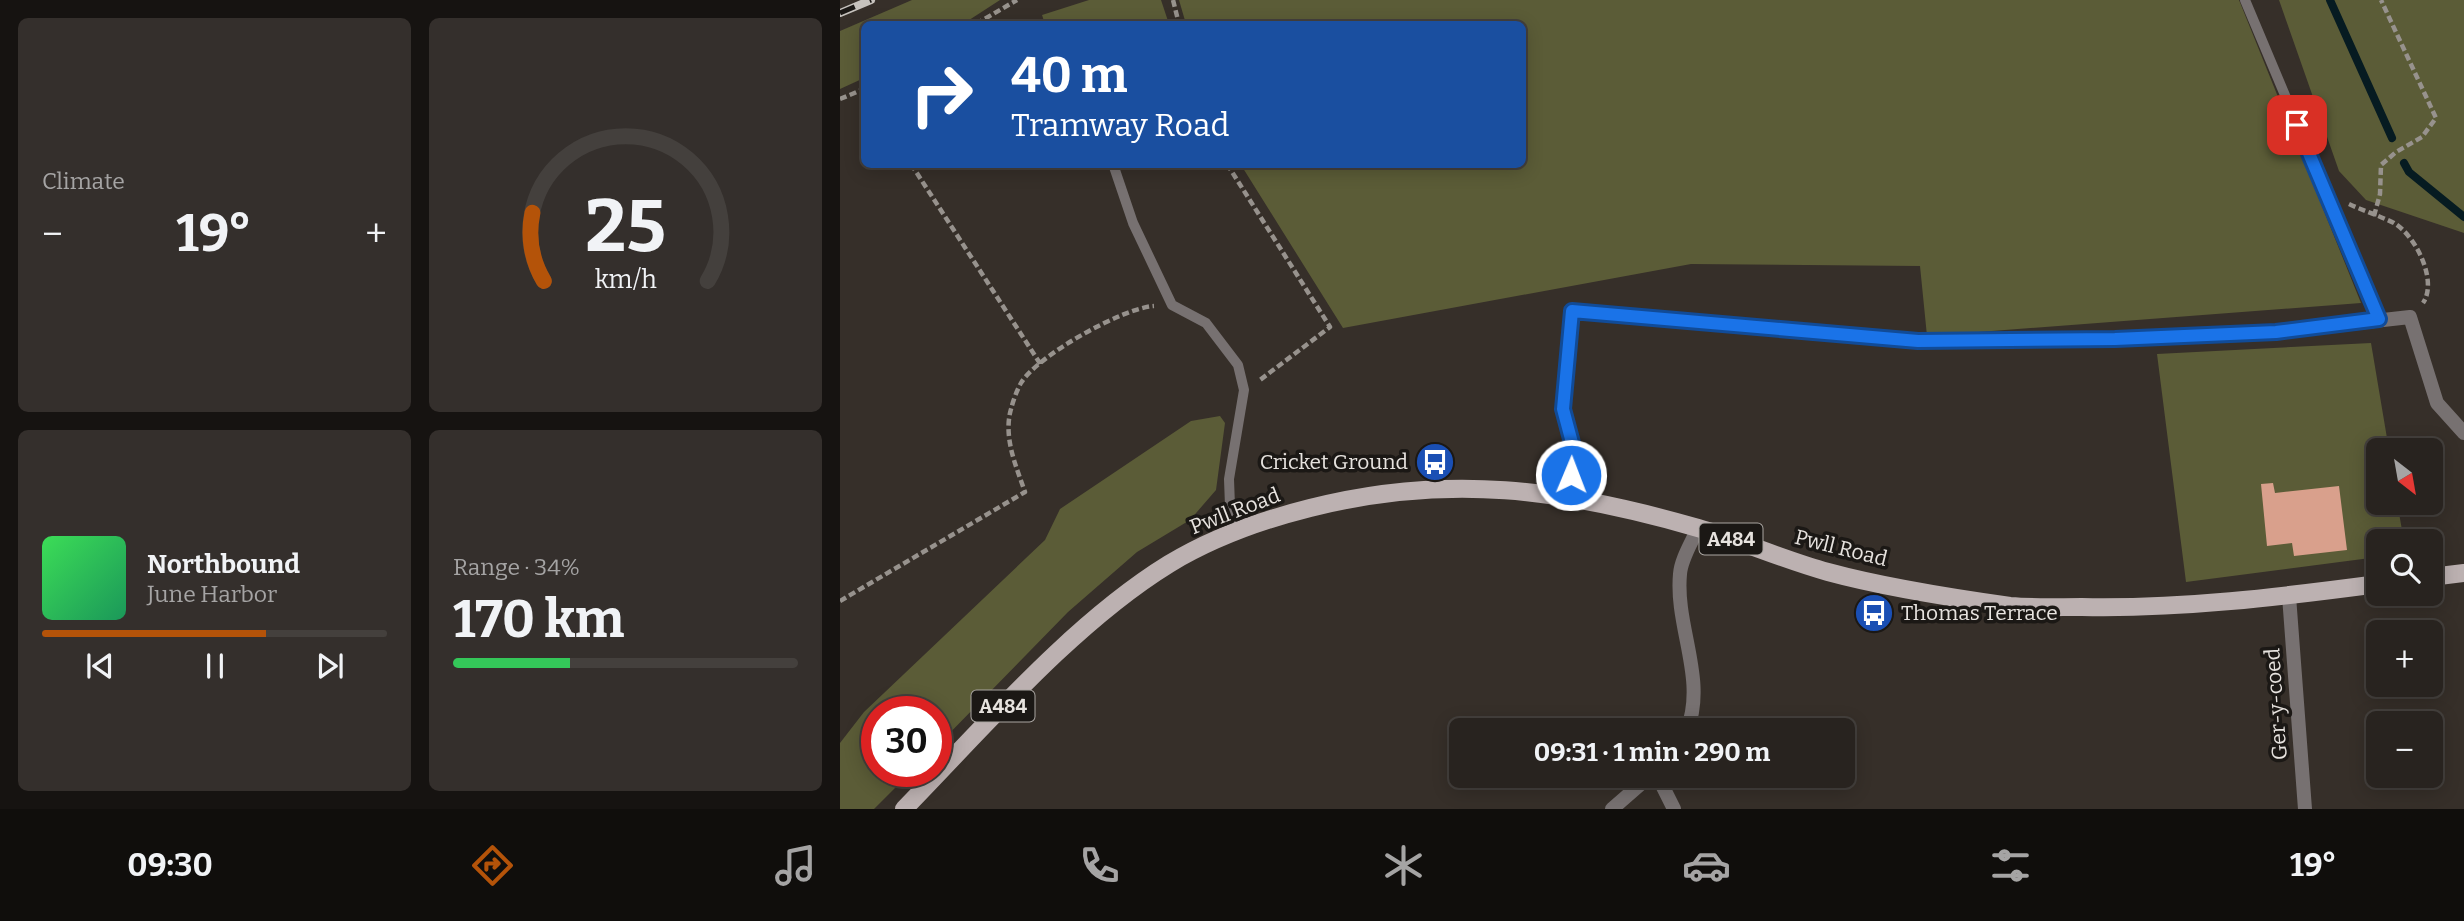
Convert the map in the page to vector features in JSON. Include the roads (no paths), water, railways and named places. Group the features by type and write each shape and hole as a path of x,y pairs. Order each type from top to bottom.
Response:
{"main road":[{"name":"Pwll Road","path":"904,809 1021,687 1108,609 1172,562 1231,533 1280,516 1357,496 1413,490 1519,489 1567,497 1698,528 1828,572 2013,606 2134,608 2289,596 2366,586"},
{"path":"2443,576 2464,573"}],"street":[{"path":"1567,497 1575,454 1563,409 1572,311 1918,341"},
{"path":"2276,332 2410,317 2437,403 2464,433"},
{"path":"1690,718 1696,690 1680,610 1680,571 1698,528"},
{"name":"Ger-y-coed","path":"2289,596 2305,809"},
{"path":"1612,809 1636,788"},
{"path":"1664,788 1674,809"}],"lane":[{"path":"2245,0 2379,319"},
{"path":"1114,168 1133,223 1172,305 1206,323 1238,365 1244,390 1229,479 1231,533"},
{"path":"1918,341 2115,339 2276,332"}],"waterway":[{"path":"2330,0 2392,138"},
{"path":"2404,163 2409,172 2464,217"}],"railway":[{"path":"840,13 871,0"}],"place":[{"name":"Cricket Ground","path":"1435,462"},
{"name":"Thomas Terrace","path":"1874,613"}]}
